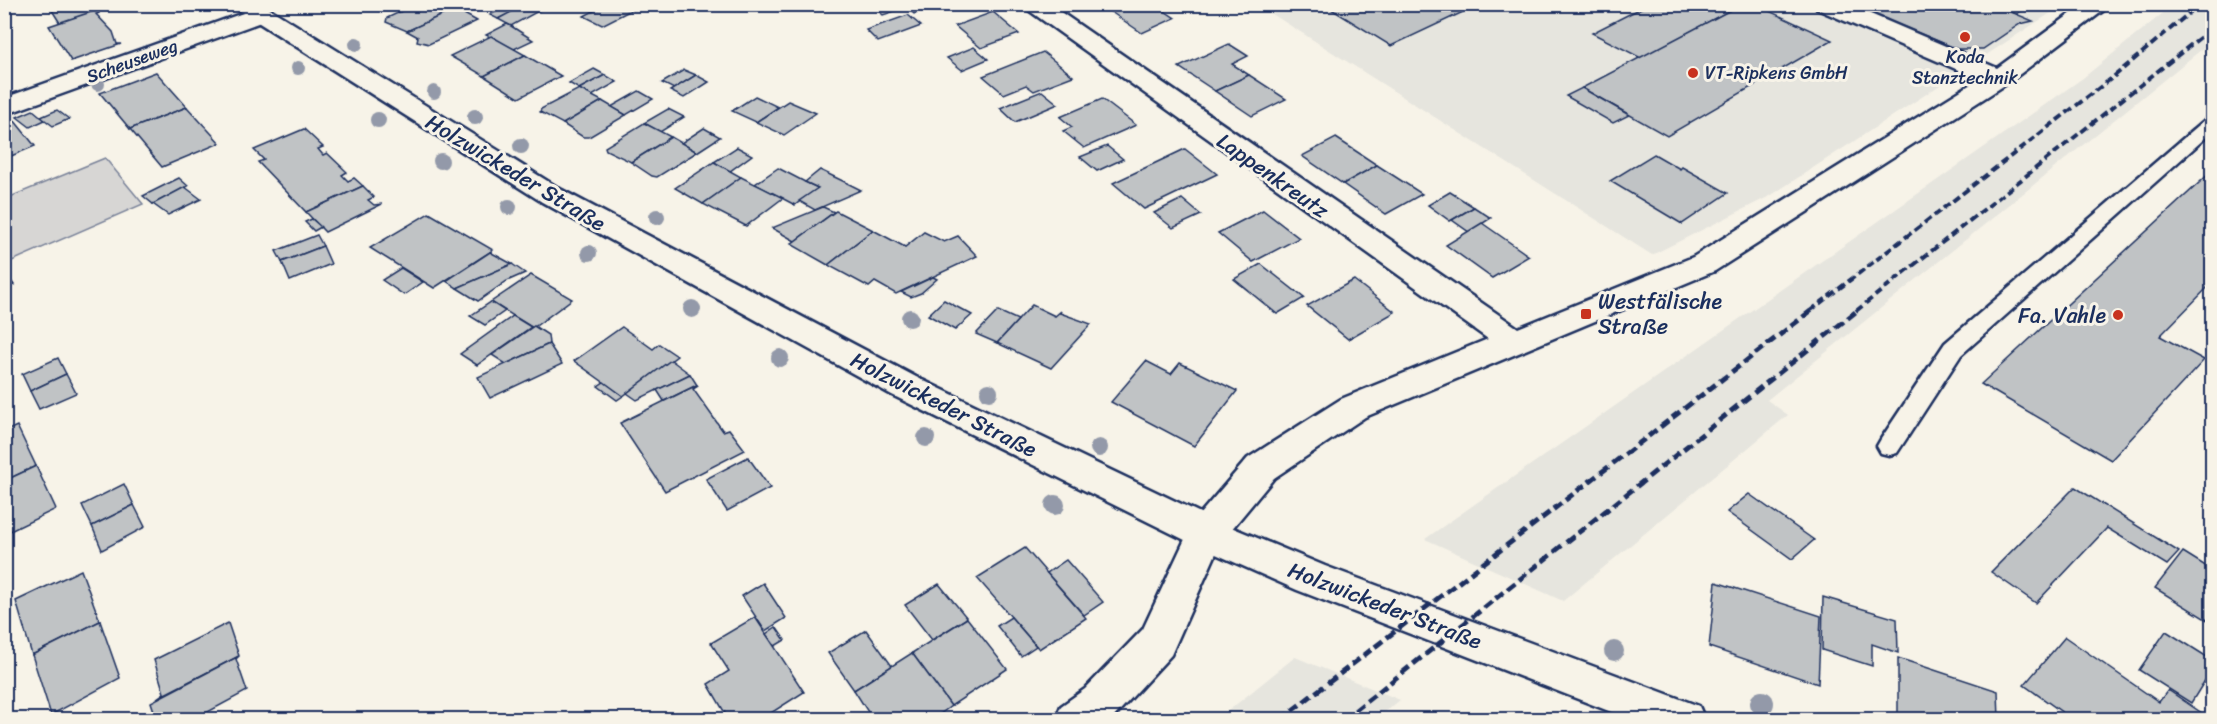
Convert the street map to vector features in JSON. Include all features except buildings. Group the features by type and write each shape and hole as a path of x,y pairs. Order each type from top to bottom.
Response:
{"street":[{"name":"Lappenkreutz","path":"1032,4 1515,342"},
{"path":"1825,4 1999,78"},
{"path":"1076,720 1100,703 1157,642 1206,533 1260,468 1343,414 1704,264 1999,78 2100,4"},
{"name":"Scheuseweg","path":"4,107 252,9"},
{"name":"Holzwickeder Straße","path":"252,9 552,196 904,386 1206,533 1321,582 1683,720"}],"lane":[{"path":"1889,446 1953,349 2212,123"}],"shaded area":[{"path":"1258,5 2063,5 1770,196 1652,255"},
{"path":"2173,5 2212,5 2212,41 1767,400 1788,415 1563,601 1425,539 2083,78"},
{"path":"105,158 143,204 5,264 5,199"},
{"path":"1295,657 1400,700 1376,719 1218,719"}],"railway":[{"path":"1810,311 2112,78 2200,4"},
{"path":"1856,311 2212,28"},
{"path":"1280,720 1812,310"},
{"path":"1343,720 1858,310"}],"place":[{"name":"Koda Stanztechnik","path":"1965,37"},
{"name":"VT-Ripkens GmbH","path":"1693,73"},
{"name":"Westfälische Straße","path":"1586,314"},
{"name":"Fa. Vahle","path":"2118,315"}]}
